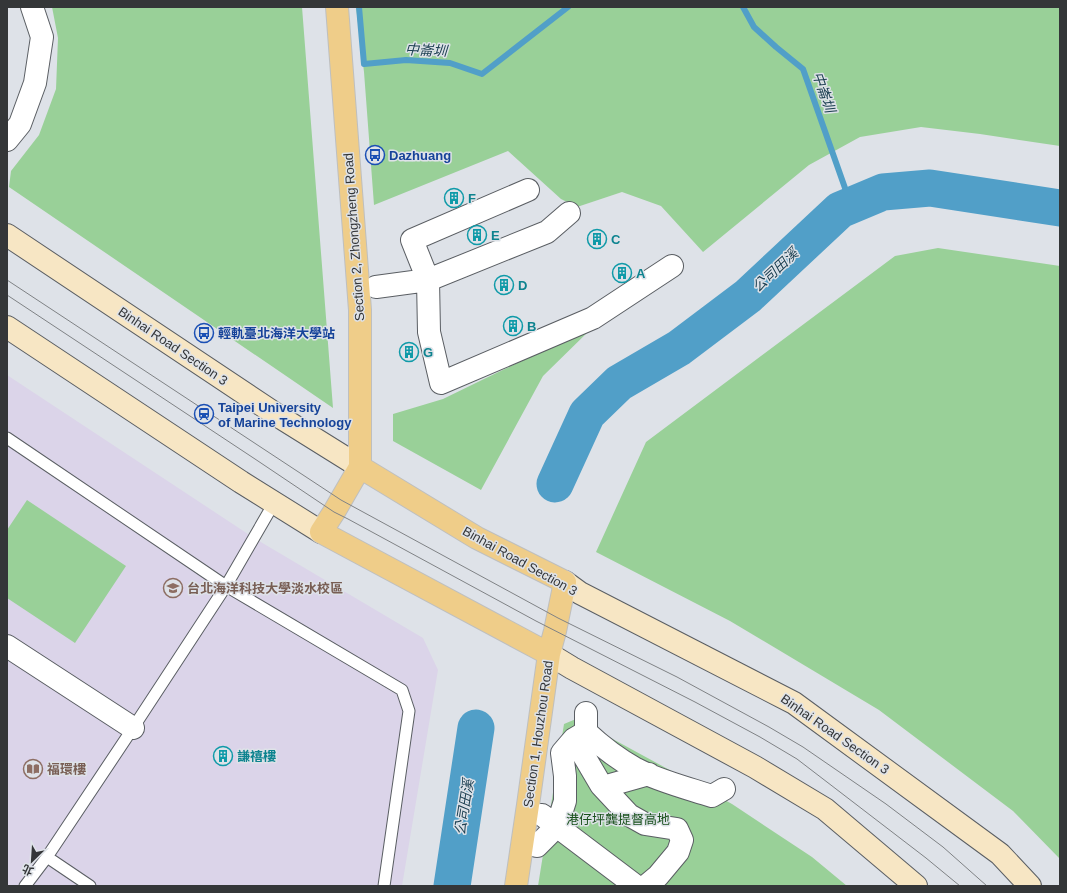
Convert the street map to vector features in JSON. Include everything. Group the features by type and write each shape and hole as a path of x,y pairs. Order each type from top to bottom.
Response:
{"main road":[{"name":"Section 2, Zhongzheng Road","path":"337,7 360,310 360,467"},
{"path":"360,467 321,532 548,654"},
{"name":"Binhai Road Section 3","path":"360,467 477,538 565,582"},
{"name":"Section 1, Houzhou Road","path":"516,886 548,654 555,631 565,582"}],"street":[{"path":"7,140 20,124 35,83 42,37 32,7"},
{"path":"528,190 412,240 428,280 429,332 441,383 593,318 672,266"},
{"path":"376,287 428,280 547,232 569,213"},
{"name":"Binhai Road Section 3","path":"7,235 283,419 360,467"},
{"path":"7,326 241,482 321,532"},
{"name":"Binhai Road Section 3","path":"565,582 580,594 794,703 1000,854 1030,886"},
{"path":"7,646 133,728"},
{"path":"548,654 755,767 825,809 916,886"},
{"path":"582,728 605,749 636,769 675,785 712,796 724,789"},
{"path":"582,728 603,787 629,815 645,824 677,829 682,840 678,852 658,876 646,886"},
{"path":"538,846 549,820 565,801 565,776 562,753 582,728"},
{"path":"603,787 649,774"},
{"path":"549,820 636,886"}],"lane":[{"path":"7,438 226,586 402,690 409,711 384,886"},
{"path":"25,886 47,857 226,586 274,503"},
{"path":"47,857 90,886"}],"shaded area":[{"name":"台北海洋科技大學淡水校區","path":"7,375 254,538 423,638 438,670 402,886 7,886"}],"green space":[{"path":"52,7 302,7 333,408 9,187 11,171 39,135 56,89 58,38"},
{"path":"356,7 1060,7 1060,146 921,127 860,137 809,165 703,252 661,206 622,192 577,207 561,199 508,151 374,205 364,72"},
{"path":"938,248 1060,266 1060,859 1013,811 879,710 730,621 596,552 646,442 895,256"},
{"path":"593,327 543,376 481,490 393,441 393,414 443,399"},
{"path":"27,500 126,566 75,643 7,598 7,530"},
{"name":"港仔坪龔提督高地","path":"576,719 732,804 812,857 847,886 538,886 564,724"}],"waterway":[{"name":"中崙圳","path":"359,7 364,64 406,60 450,63 482,74 568,7"},
{"name":"中崙圳","path":"743,7 754,27 803,69 851,205"},
{"name":"公司田溪","path":"555,484 587,414 619,383 679,348 748,296 840,210 883,192 930,188 1060,208"},
{"name":"公司田溪","path":"452,886 476,728"}],"tram line":[{"path":"7,280 341,500 558,618 677,677 803,747 886,804 943,847 987,886"},
{"path":"7,295 334,512 536,621 695,702 797,759 960,886"}],"place":[{"name":"Dazhuang","path":"375,155"},
{"name":"F","path":"454,198"},
{"name":"E","path":"477,235"},
{"name":"C","path":"597,239"},
{"name":"A","path":"622,273"},
{"name":"D","path":"504,285"},
{"name":"B","path":"513,326"},
{"name":"輕軌臺北海洋大學站","path":"204,333"},
{"name":"G","path":"409,352"},
{"name":"Taipei University of Marine Technology","path":"204,414"},
{"name":"台北海洋科技大學淡水校區","path":"173,588"},
{"name":"謙禧樓","path":"223,756"},
{"name":"福環樓","path":"33,769"}]}
